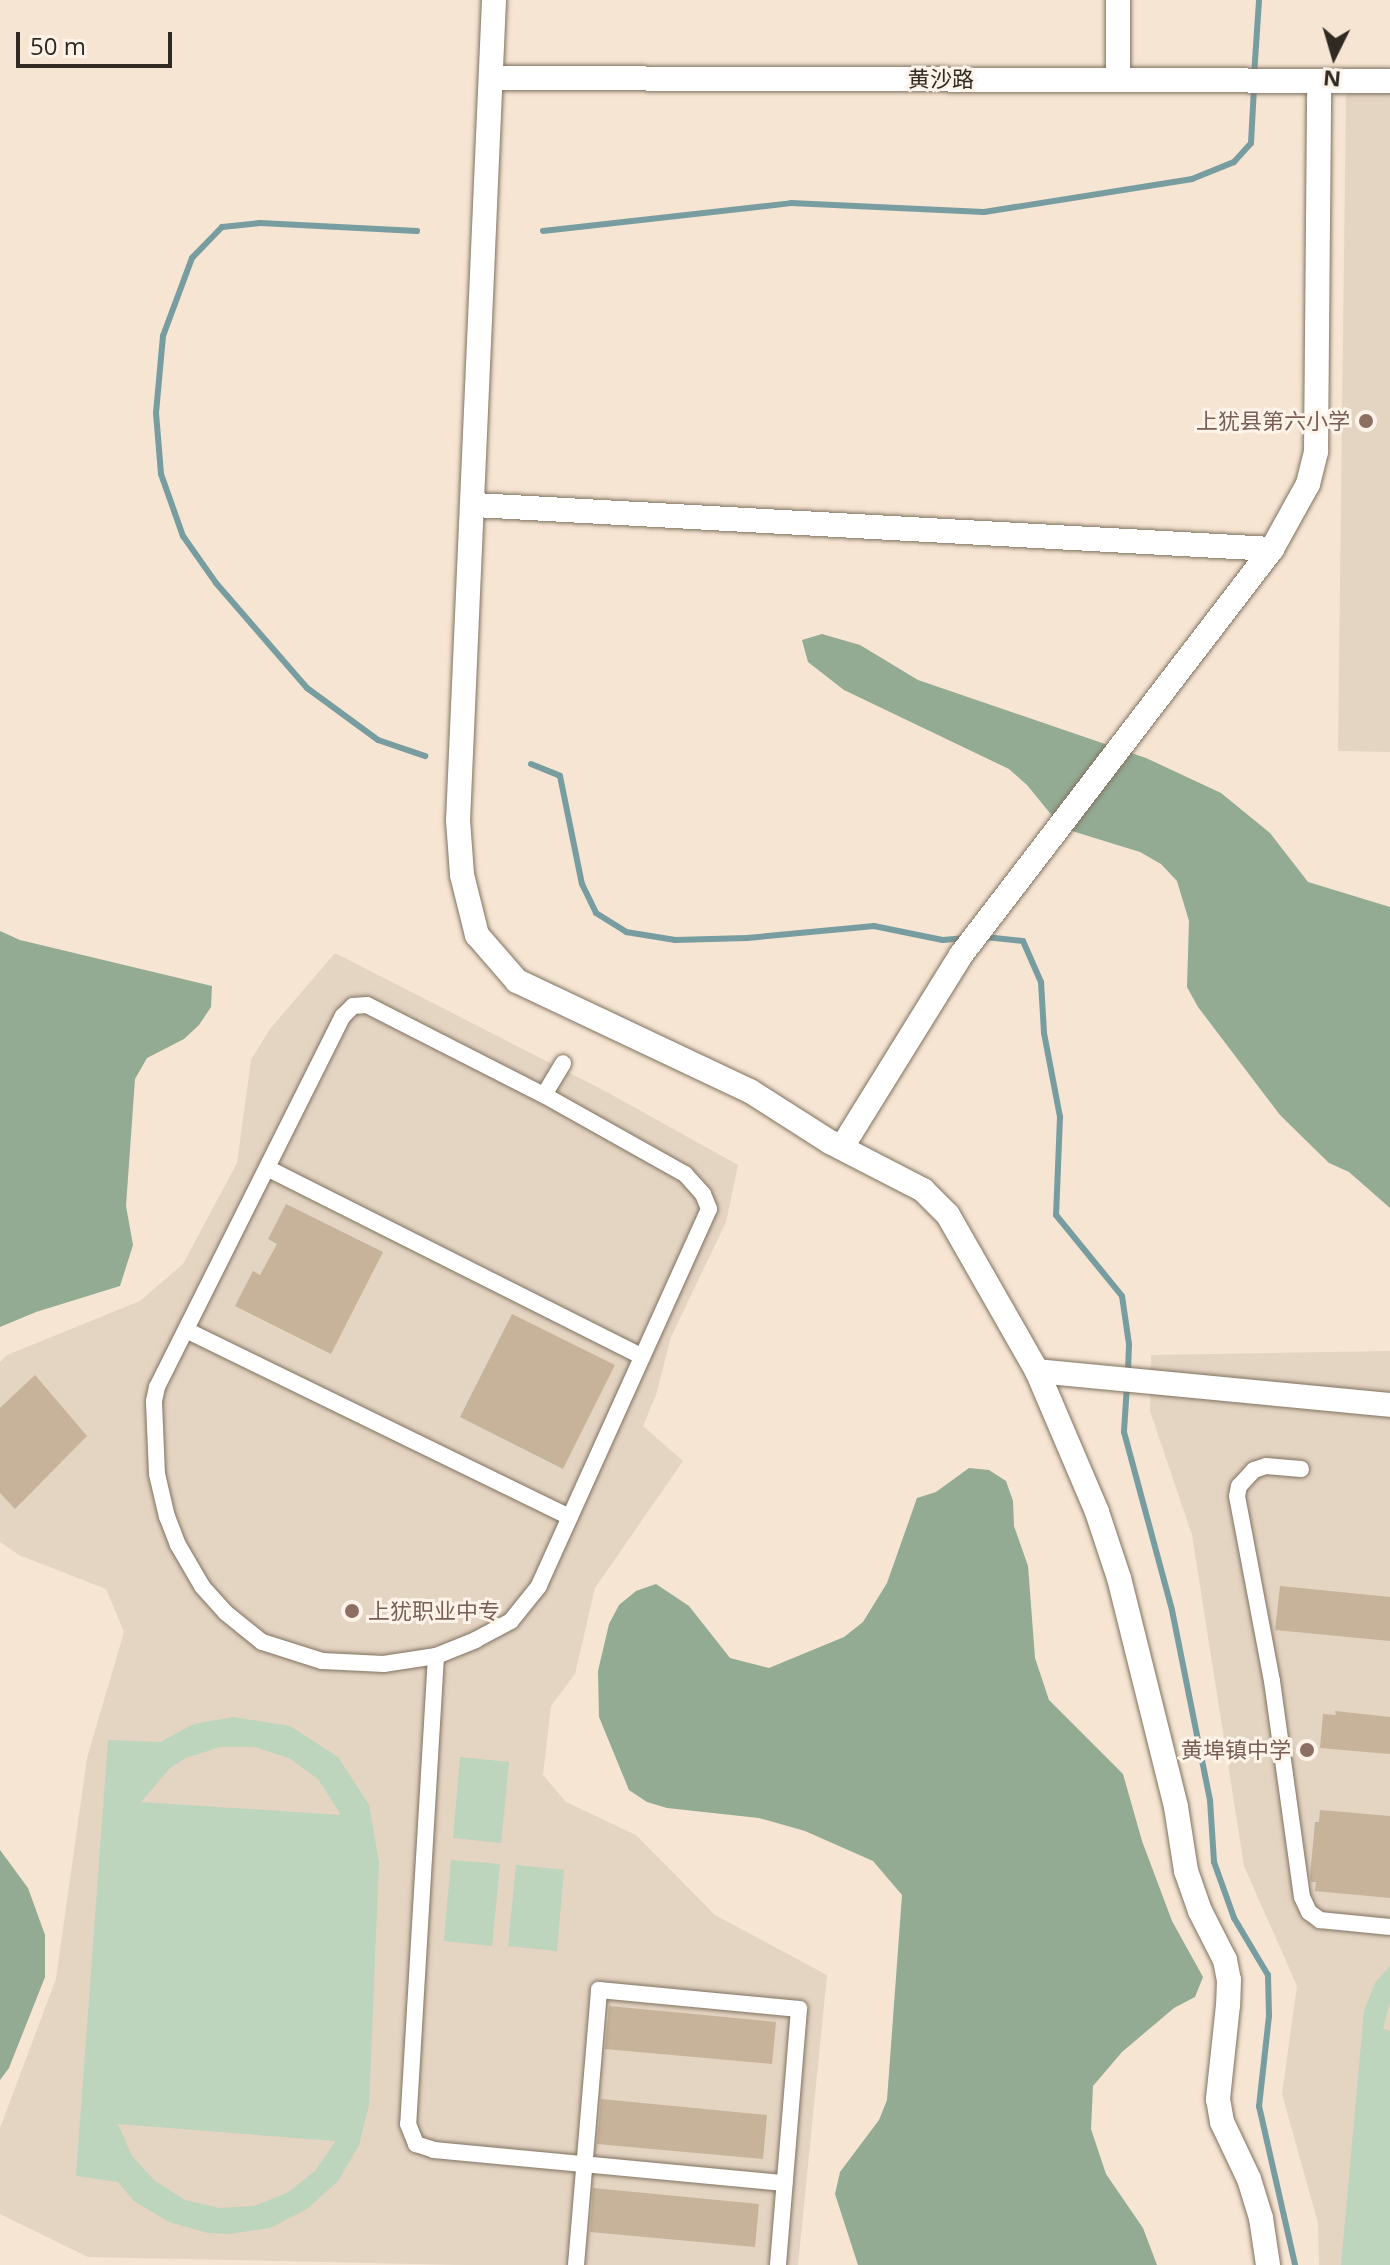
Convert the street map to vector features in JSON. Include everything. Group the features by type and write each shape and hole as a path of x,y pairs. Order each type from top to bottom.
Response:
{"street":[{"path":"494,0 475,505 458,820 462,875 477,935 517,981 750,1091 842,1147 923,1190 948,1215 1037,1371 1097,1512 1119,1578 1176,1807 1186,1871 1200,1911 1225,1960 1228,1993 1218,2099 1222,2122 1249,2179 1261,2218 1268,2265"},
{"path":"1118,0 1118,79"},
{"name":"黄沙路","path":"492,78 1390,81"},
{"path":"842,1147 961,955 1272,549 1308,484 1316,451 1319,81"},
{"path":"475,505 1272,549"},
{"path":"367,1005 544,1095 685,1174 703,1194 709,1209 539,1586 511,1621 476,1640 436,1656 384,1664 322,1661 262,1642 226,1613 202,1586 167,1517 157,1474 157,1387 343,1016 353,1006 367,1005"},
{"path":"544,1095 563,1063"},
{"path":"267,1168 642,1357"},
{"path":"186,1330 570,1517"},
{"path":"1037,1371 1390,1405"},
{"path":"1301,1469 1266,1466 1254,1470 1239,1486 1237,1496 1272,1681 1302,1897 1309,1912 1320,1920 1390,1927"},
{"path":"436,1656 408,2124 416,2144 434,2150 784,2183"},
{"path":"576,2265 599,1990 799,2009 778,2265"}],"shaded area":[{"name":"上犹县第六小学","path":"1346,90 1390,90 1390,752 1338,751"},
{"name":"上犹职业中专","path":"335,953 605,1091 738,1165 726,1222 671,1337 656,1395 643,1426 683,1461 595,1588 575,1674 551,1706 543,1775 566,1802 636,1835 715,1915 827,1975 798,2265 462,2265 88,2257 0,2214 0,2128 56,1979 87,1758 124,1632 106,1589 19,1555 0,1542 0,1362 7,1355 140,1301 183,1264 237,1163 251,1060 270,1029"},
{"name":"黄埠镇中学","path":"1390,1351 1390,2265 1319,2265 1318,2223 1282,2094 1297,1986 1244,1866 1192,1535 1150,1411 1151,1355"}],"green space":[{"path":"822,634 860,645 918,680 1146,758 1221,793 1270,833 1308,882 1390,907 1390,1208 1349,1172 1329,1163 1280,1115 1198,1007 1187,987 1189,921 1177,881 1161,864 1140,852 1072,831 1054,818 1027,785 1009,769 844,690 808,662 802,640"},
{"path":"0,931 20,940 212,986 211,1007 199,1025 184,1039 147,1058 135,1079 126,1206 133,1245 120,1286 36,1312 0,1327"},
{"path":"969,1468 989,1470 1006,1481 1013,1501 1014,1526 1028,1566 1035,1658 1049,1700 1123,1774 1142,1841 1172,1921 1203,1977 1195,1997 1174,2008 1122,2052 1093,2086 1091,2129 1106,2174 1143,2228 1157,2265 858,2265 835,2194 840,2172 879,2120 887,2100 902,1895 873,1861 805,1831 759,1818 667,1808 647,1802 629,1790 599,1717 598,1671 609,1624 619,1605 636,1591 656,1584 689,1606 730,1658 769,1668 844,1637 863,1622 887,1583 917,1498 936,1492"},
{"path":"233,1717 290,1726 338,1757 369,1805 379,1862 369,2105 359,2145 338,2181 307,2209 270,2228 229,2234 208,2233 169,2222 134,2201 118,2182 76,2176 108,1740 160,1742 194,1724","holes":["220,1747 255,1747 289,1758 318,1779 341,1815 141,1802 170,1768 186,1758","118,2124 334,2141 335,2142 315,2171 287,2193 254,2206 219,2208 185,2200 155,2181 132,2156"]},
{"path":"460,1757 509,1762 501,1843 453,1838"},
{"path":"0,1850 28,1888 45,1935 45,1977 9,2068 0,2080"},
{"path":"451,1860 500,1864 492,1946 444,1941"},
{"path":"516,1865 564,1870 557,1951 508,1946"},
{"path":"1390,1966 1390,2002 1383,2029 1390,2031 1390,2265 1341,2265 1364,2011 1375,1983"}],"building":[{"path":"286,1204 383,1252 331,1354 235,1306 253,1271 260,1275 277,1244 268,1239"},
{"path":"512,1314 615,1365 563,1469 460,1417"},
{"path":"35,1375 87,1436 15,1509 0,1493 0,1408"},
{"path":"1280,1586 1390,1597 1390,1641 1275,1630"},
{"path":"1335,1711 1390,1717 1390,1754 1320,1748 1323,1714 1336,1715"},
{"path":"1320,1810 1390,1816 1390,1898 1315,1891 1316,1882 1311,1882 1310,1876 1315,1822 1319,1822"},
{"path":"609,2006 776,2022 772,2064 605,2049"},
{"path":"601,2099 767,2115 763,2159 597,2144"},
{"path":"593,2188 759,2204 755,2247 590,2232"}],"waterway":[{"path":"1254,76 1259,0"},
{"path":"543,231 791,203 984,212 1192,179 1234,162 1251,143 1254,87"},
{"path":"417,231 260,223 222,227 192,258 163,336 156,413 161,474 183,536 216,583 307,688 378,740 425,756"},
{"path":"531,764 560,776 582,884 596,913 626,932 675,940 747,938 874,926 943,940 966,938"},
{"path":"985,937 1023,941 1041,982 1044,1033 1060,1117 1056,1215 1122,1296 1129,1344 1128,1374"},
{"path":"1127,1385 1124,1432 1172,1610 1210,1800 1214,1862 1234,1918 1268,1975 1269,2016 1259,2106 1295,2265"}],"place":[{"name":"上犹县第六小学","path":"1366,421"},
{"name":"上犹职业中专","path":"352,1611"},
{"name":"黄埠镇中学","path":"1307,1750"}]}
